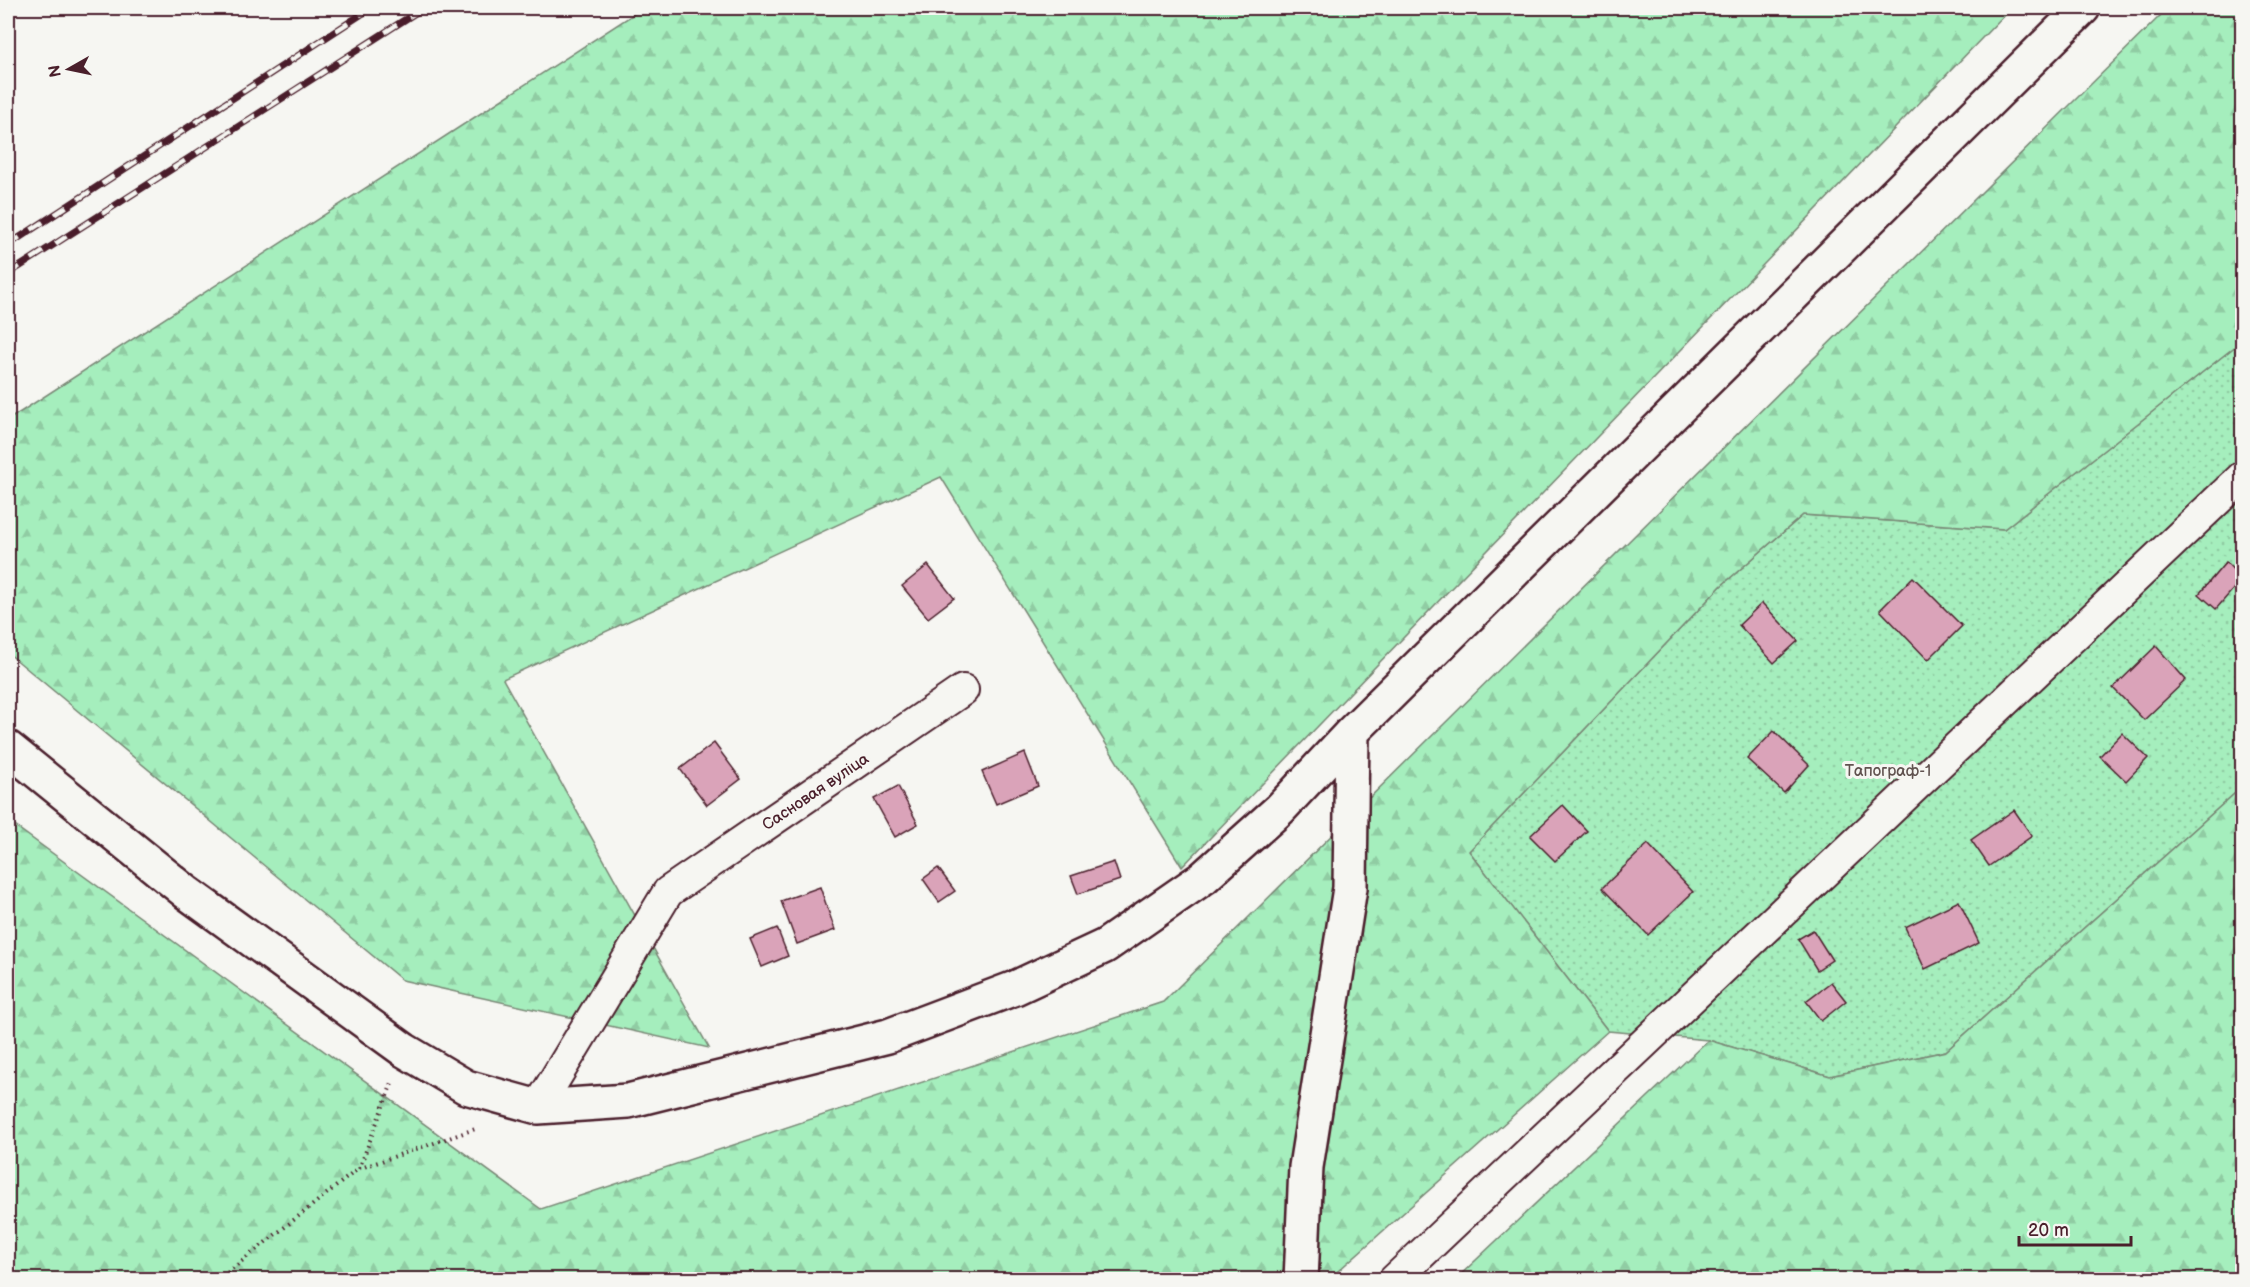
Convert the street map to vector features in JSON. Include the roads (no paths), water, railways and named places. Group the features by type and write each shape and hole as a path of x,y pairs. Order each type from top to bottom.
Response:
{"street":[{"path":"8,748 186,892 405,1050 466,1087 538,1107 628,1101 888,1036 1015,988 1105,946 1203,878 1280,809 1352,732 2084,8"},
{"path":"1394,1280 2242,477"},
{"name":"Сасновая вуліца","path":"538,1107 668,892 963,690"},
{"path":"1301,1280 1306,1167 1350,888 1352,732"}],"railway":[{"path":"8,245 371,8"},
{"path":"8,274 423,8"}],"park label":[{"name":"Тапограф-1","path":"1888,770"}]}
